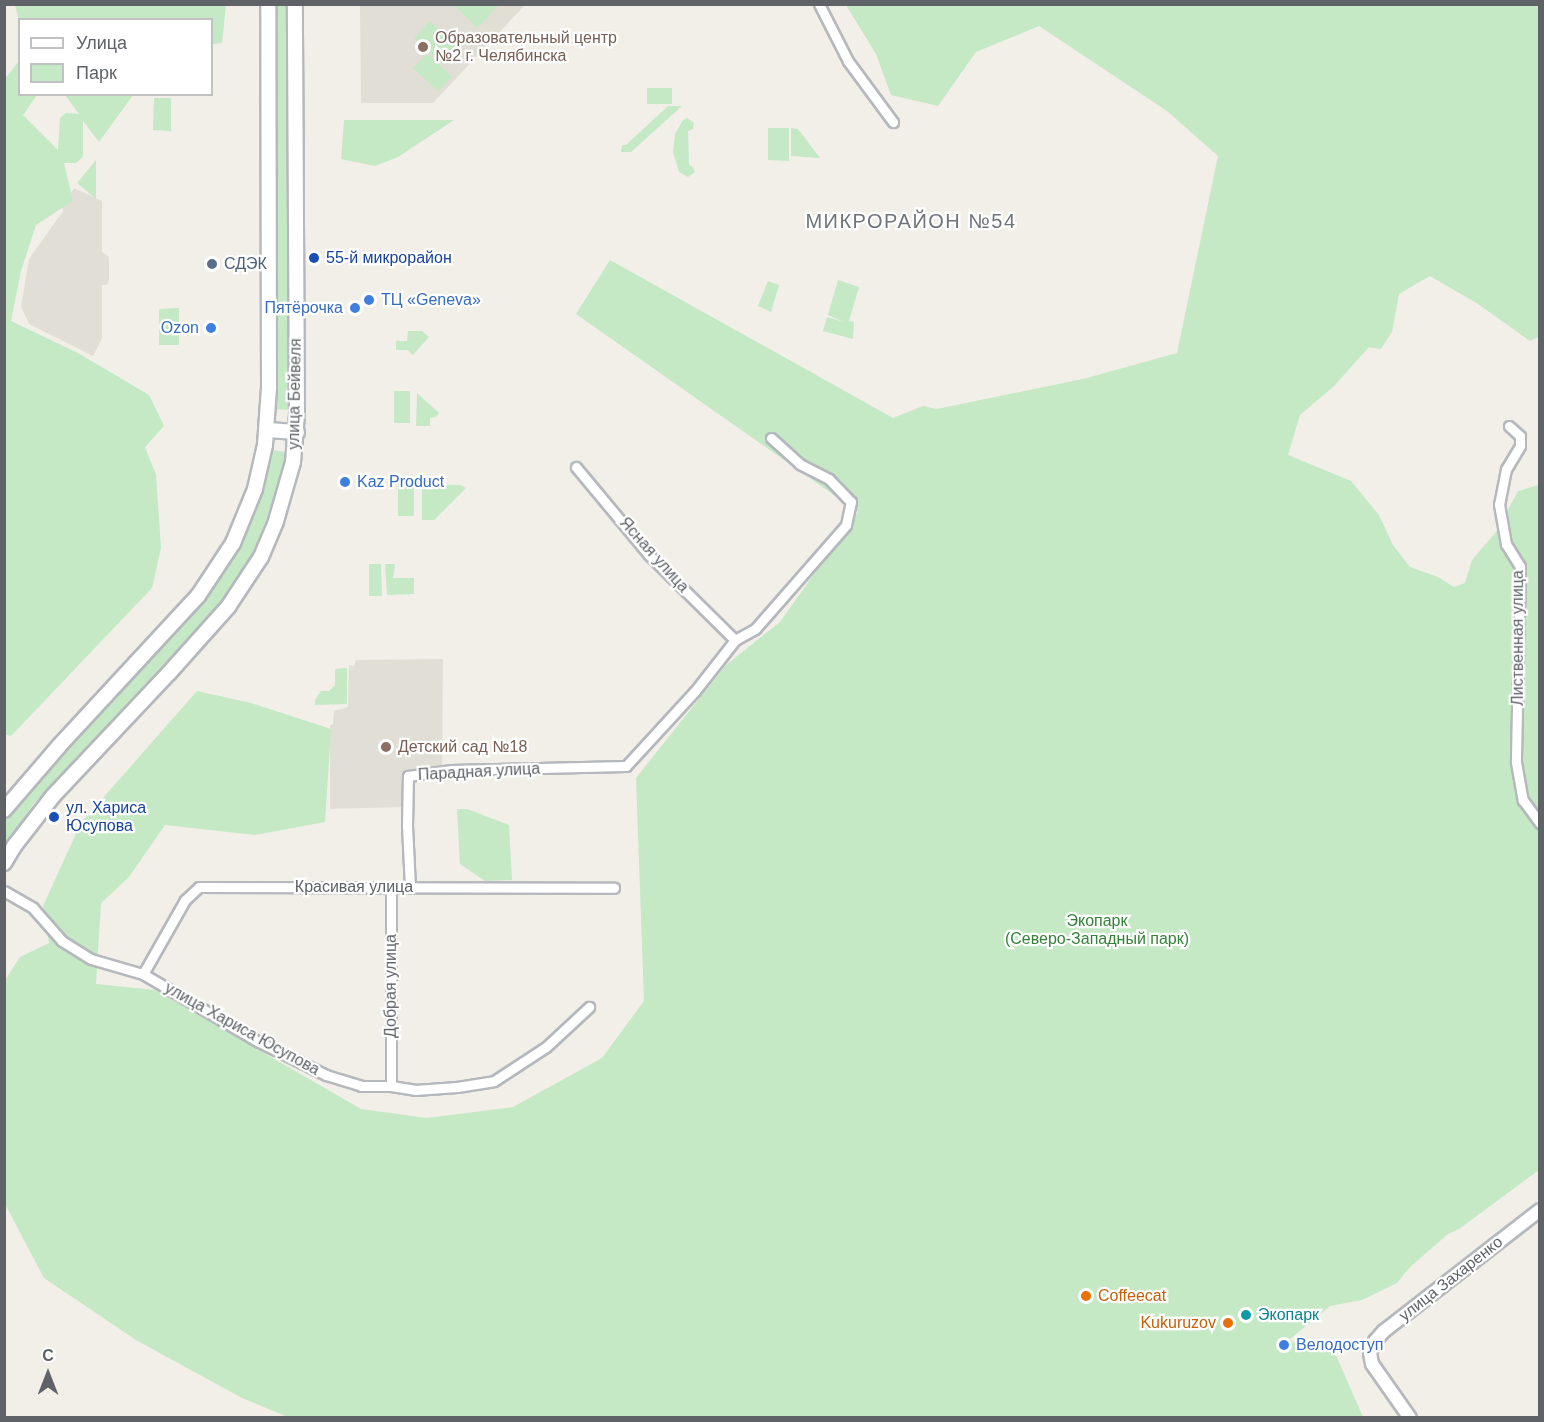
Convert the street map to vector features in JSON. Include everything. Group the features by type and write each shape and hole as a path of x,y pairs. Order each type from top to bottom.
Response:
{"main road":[{"name":"улица Бейвеля","path":"4,810 59,746 181,618 215,574 248,511 261,466 267,430 269,375 268,4"},
{"name":"улица Бейвеля","path":"4,864 15,845 53,796 228,607 261,557 276,521 293,462 297,432 295,4"},
{"path":"267,430 297,432"}],"street":[{"path":"819,4 848,61 893,122"},
{"name":"Лиственная улица","path":"1509,426 1520,436 1520,446 1506,469 1499,504 1506,544 1520,566 1516,762 1523,800 1539,823"},
{"path":"735,640 755,629 846,525 851,502 829,479 800,464 771,438"},
{"name":"Ясная улица","path":"576,467 649,555 735,640"},
{"name":"Парадная улица","path":"410,887 407,780 412,774 437,774 452,770 626,765 695,690 735,640"},
{"name":"Красивая улица","path":"143,974 185,900 199,887 614,888"},
{"name":"Добрая улица","path":"391,887 391,1086"},
{"name":"улица Хариса Юсупова","path":"4,891 33,908 62,941 91,960 143,974 259,1042 326,1075 361,1086 391,1086 415,1090 494,1081 546,1047 589,1007"},
{"name":"улица Захаренко","path":"1410,1418 1372,1364 1370,1353 1375,1341 1384,1331 1539,1210"}],"shaded area":[{"name":"Образовательный центр №2 г. Челябинска","path":"360,5 525,5 433,103 361,103"},
{"path":"74,188 102,201 102,252 109,257 109,280 107,285 102,285 102,338 93,356 29,324 21,307 29,259 63,211"},
{"name":"Детский сaд №18","path":"443,659 442,769 404,770 403,807 330,809 330,725 333,724 334,711 348,707 349,665 354,666 356,660"}],"green space":[{"path":"15,4 226,5 222,43 213,44 213,18 18,18"},
{"path":"453,4 499,4 499,5 477,28"},
{"path":"275,5 288,5 290,410 276,409"},
{"name":"Экопарк (Северо-Западный парк)","path":"846,5 1539,5 1539,337 1530,341 1478,304 1430,276 1399,294 1392,332 1381,349 1369,347 1333,387 1300,415 1288,455 1351,481 1379,515 1393,545 1410,567 1438,577 1454,587 1465,583 1472,560 1496,532 1518,491 1539,485 1539,1170 1459,1229 1448,1234 1409,1268 1397,1283 1362,1300 1330,1306 1290,1339 1301,1349 1335,1353 1363,1417 288,1417 242,1398 136,1340 44,1278 5,1204 4,982 20,957 49,943 43,906 81,823 197,691 251,703 331,729 325,822 255,835 165,825 129,877 101,903 96,984 155,990 361,1109 427,1118 513,1107 602,1058 644,1001 636,778 726,665 780,622 858,512 576,314 610,260 893,418 923,406 937,409 1083,379 1177,353 1218,156 1167,111 1039,26 976,52 938,106 891,95 876,54"},
{"path":"430,21 460,48 444,65 414,38"},
{"path":"427,53 452,77 438,91 413,68"},
{"path":"18,62 18,96 36,96 23,115 58,150 60,118 66,113 79,114 66,96 132,96 99,142 83,121 83,157 76,163 64,163 73,201 36,225 21,271 11,321 78,353 149,395 164,426 145,447 156,475 161,548 152,588 11,736 4,734 4,80"},
{"path":"647,88 672,88 672,104 647,104"},
{"path":"154,98 171,98 171,131 153,130"},
{"path":"668,106 682,106 631,152 621,152 622,145 626,145"},
{"path":"687,118 694,123 693,129 688,131 689,165 695,172 688,177 679,172 673,152 675,134 683,120"},
{"path":"344,120 454,120 398,157 375,166 341,159"},
{"path":"768,128 789,128 789,161 768,160"},
{"path":"791,128 798,129 820,158 791,156"},
{"path":"96,160 96,199 77,183"},
{"path":"838,280 859,287 849,321 854,322 853,339 823,331 827,317 844,322 828,315"},
{"path":"768,281 779,285 771,312 758,306"},
{"path":"179,308 179,345 159,345 159,309"},
{"path":"408,331 422,331 429,337 413,355 408,350 396,350 396,341 407,341"},
{"path":"394,391 410,391 410,423 394,423"},
{"path":"417,393 439,413 436,417 430,418 430,426 416,426"},
{"path":"271,450 286,452 277,489 254,552 237,580 218,606 34,803 5,846 5,822 16,806 52,763 183,625 219,580 235,555 258,504"},
{"path":"398,483 414,483 414,516 398,516"},
{"path":"422,484 460,485 466,488 434,520 422,520"},
{"path":"369,564 381,564 382,596 369,596"},
{"path":"385,564 395,564 393,578 414,578 414,594 387,595"},
{"path":"347,668 347,704 315,705 315,700 321,691 329,691 335,685 335,669"},
{"path":"457,809 467,809 509,825 512,880 485,881 460,864"}],"place":[{"name":"Образовательный центр №2 г. Челябинска","path":"423,47"},
{"name":"55-й микрорайон","path":"314,258"},
{"name":"СДЭК","path":"212,264"},
{"name":"ТЦ «Geneva»","path":"369,300"},
{"name":"Пятёрочка","path":"355,308"},
{"name":"Ozon","path":"211,328"},
{"name":"Kaz Product","path":"345,482"},
{"name":"Детский сaд №18","path":"386,747"},
{"name":"ул. Хариса Юсупова","path":"54,817"},
{"name":"Coffeecat","path":"1086,1296"},
{"name":"Экопарк","path":"1246,1315"},
{"name":"Kukuruzov","path":"1228,1323"},
{"name":"Велодоступ","path":"1284,1345"}],"district":[{"name":"МИКРОРАЙОН №54","path":"911,221"}]}
